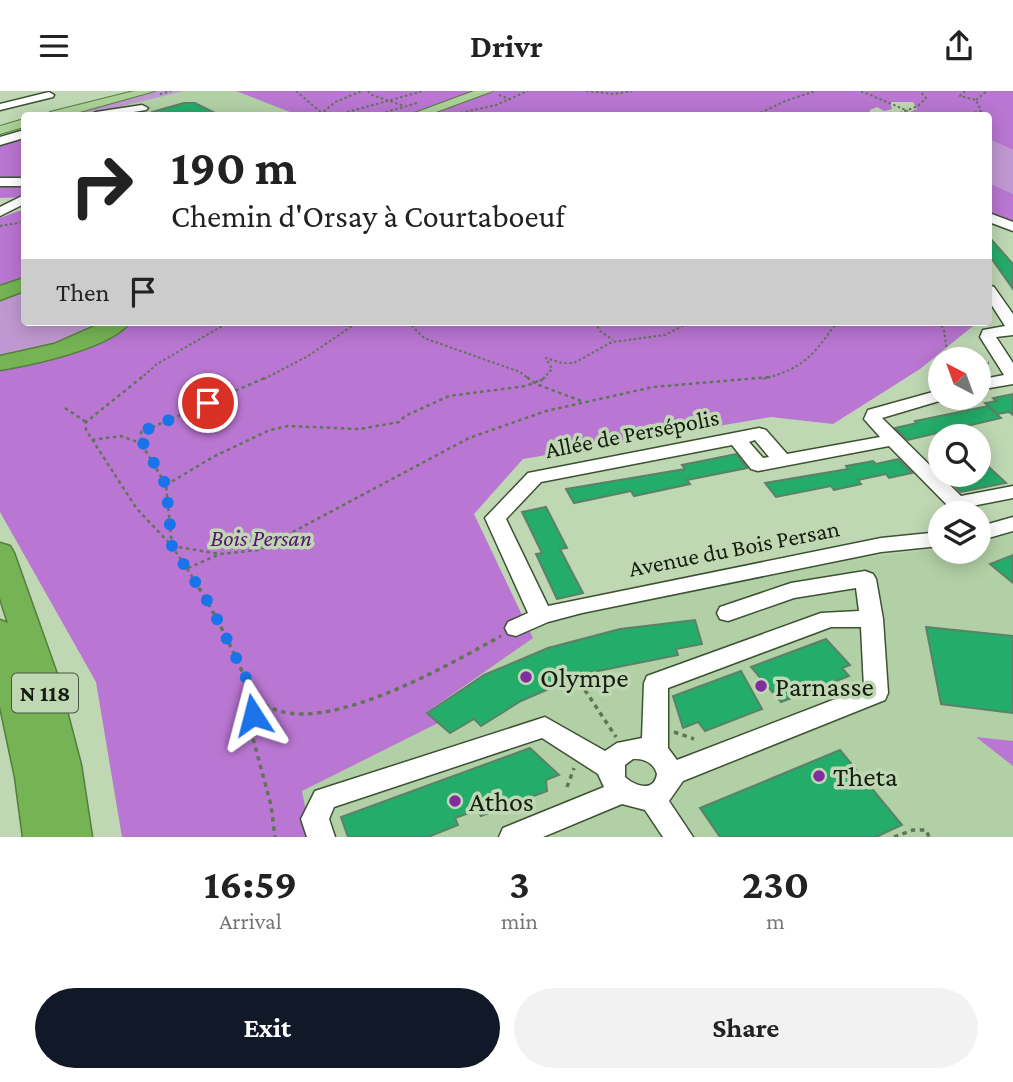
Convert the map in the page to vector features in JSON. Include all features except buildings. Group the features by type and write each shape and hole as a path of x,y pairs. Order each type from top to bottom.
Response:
{"highway":[{"path":"0,275 21,266"},
{"path":"0,293 21,283"},
{"path":"0,363 66,347 111,326"},
{"name":"N 118","path":"0,553 41,677 63,765 74,837"},
{"name":"N 118","path":"0,632 33,777 42,837"}],"main road":[{"path":"66,112 144,91"},
{"path":"426,112 492,93"},
{"path":"0,130 21,127"}],"street":[{"path":"0,107 49,95"},
{"path":"116,112 142,108"},
{"path":"0,114 21,126"},
{"path":"0,141 21,128"},
{"path":"0,182 21,182"},
{"path":"0,212 21,201"},
{"path":"992,218 1013,227"},
{"path":"991,382 1013,377 988,337 989,333 995,330 1013,328 992,295"},
{"path":"928,398 874,414 873,419 955,501"},
{"name":"Allée de Persépolis","path":"541,616 495,519 535,477 759,434 782,461 893,440"},
{"path":"984,501 1013,492"},
{"path":"991,529 1013,524"},
{"name":"Avenue du Bois Persan","path":"516,628 541,616 582,605 867,548 928,540"},
{"path":"671,774 876,693 872,619 865,579 791,591 728,613"},
{"path":"655,752 656,683 829,619 872,619"},
{"path":"321,837 316,819 324,799 545,727 616,780 631,797 652,797 666,789 671,774 668,765 655,752 636,748 618,754 616,780"},
{"path":"513,837 616,780"},
{"path":"652,797 678,837"}],"path":[{"path":"164,93 171,91"},
{"path":"296,91 318,112"},
{"path":"324,112 335,102 362,91"},
{"path":"368,91 404,106"},
{"path":"344,112 423,91"},
{"path":"463,112 512,100 528,91"},
{"path":"586,91 614,94 632,91"},
{"path":"762,112 816,91"},
{"path":"861,91 908,111"},
{"path":"905,112 926,98 920,91"},
{"path":"965,91 960,96 976,100"},
{"path":"976,100 987,91"},
{"path":"492,93 512,100"},
{"path":"976,100 981,111 977,112"},
{"path":"0,226 21,222"},
{"path":"86,422 157,364 222,326"},
{"path":"172,546 166,485 141,443 141,432 275,373 326,347 353,326"},
{"path":"412,326 424,338 520,372 537,383 583,402"},
{"path":"597,326 612,340 655,337 686,326"},
{"path":"172,546 220,554 259,550 469,438 546,411 653,387 762,379 790,372 814,354 834,326"},
{"path":"941,326 946,347"},
{"path":"166,485 213,457 270,430 288,426 360,429 399,422 405,415 449,396 537,383 552,369 546,358 568,364 604,348 612,340"},
{"path":"533,381 544,379"},
{"path":"65,408 86,422"},
{"path":"86,422 86,430 137,509 172,546 210,605 254,694 265,704 287,712 305,714 339,708 438,670 516,628"},
{"path":"92,440 121,436 141,443"},
{"path":"187,569 220,554"},
{"path":"575,675 617,738"},
{"path":"254,694 251,735 271,805 275,837"},
{"path":"894,837 913,829 926,830 929,837"}],"shaded area":[{"path":"157,91 184,91 98,112 74,112"},
{"path":"184,91 236,91 291,112 98,112"},
{"path":"992,140 1013,150 1013,194 992,184"},
{"path":"21,289 21,326 98,326 58,345 0,358 0,299"},
{"path":"1013,532 1013,837 311,837 301,791 438,723 427,713 469,684 528,629 580,613 862,557 928,550 928,564 991,564 991,540"}],"green space":[{"path":"236,91 1013,91 1013,150 992,140 992,112 910,112 917,109 913,102 890,102 892,109 884,111 877,107 870,112 290,112"},
{"path":"21,138 21,197 0,198 0,143"},
{"path":"992,184 1013,194 1013,222 992,213"},
{"path":"21,210 21,277 0,287 0,218"},
{"name":"Bois Persan","path":"116,326 973,326 947,347 928,347 928,363 833,424 771,417 523,459 474,514 533,638 427,712 438,723 302,791 311,837 122,837 96,682 0,512 0,367"},
{"path":"976,737 1013,741 1013,766"}],"place":[{"name":"Olympe","path":"526,677"},
{"name":"Parnasse","path":"761,686"},
{"name":"Theta","path":"819,776"},
{"name":"Athos","path":"455,801"}],"route":[{"path":"208,403 141,432 139,436 166,485 172,546 210,605 254,694 253,715"}]}
